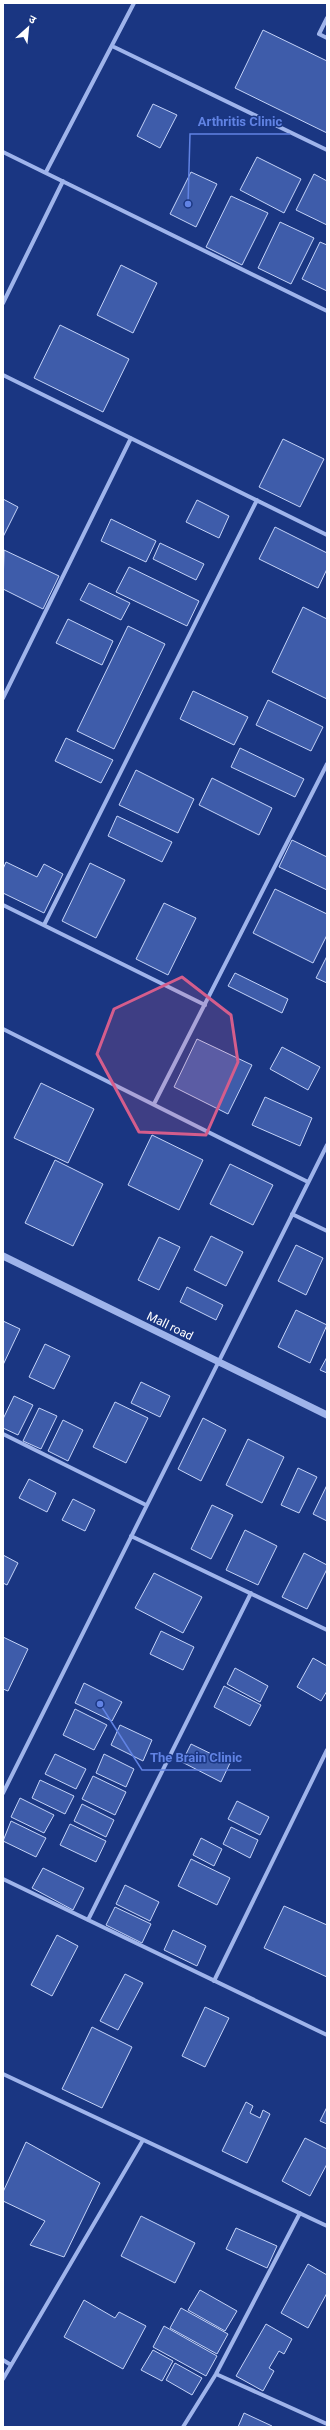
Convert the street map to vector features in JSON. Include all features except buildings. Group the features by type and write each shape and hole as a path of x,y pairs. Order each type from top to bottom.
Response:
{"street":[{"path":"46,172 134,3"},
{"path":"327,18 319,34 327,38"},
{"path":"112,46 327,150"},
{"path":"3,152 327,311"},
{"path":"3,303 63,181"},
{"path":"3,375 327,535"},
{"path":"3,698 131,438"},
{"path":"44,925 257,500"},
{"path":"154,1104 327,764"},
{"path":"3,905 204,1005"},
{"path":"3,1029 308,1182"},
{"path":"3,1793 217,1362 327,1145"},
{"path":"292,1214 327,1231"},
{"name":"Mall road","path":"3,1256 327,1415"},
{"path":"3,1434 146,1505"},
{"path":"131,1536 327,1630"},
{"path":"88,1920 250,1593"},
{"path":"214,1981 327,1750"},
{"path":"3,1879 327,2035"},
{"path":"3,2074 327,2226"},
{"path":"3,2379 143,2140"},
{"path":"184,2427 216,2374 300,2213"},
{"path":"3,2360 12,2365"},
{"path":"216,2374 327,2424"}],"highlighted area":[{"path":"182,977 231,1015 238,1062 206,1135 139,1132 97,1054 114,1009"}],"place":[{"name":"Arthritis Clinic","path":"188,204"},
{"name":"The Brain Clinic","path":"100,1704"}]}
